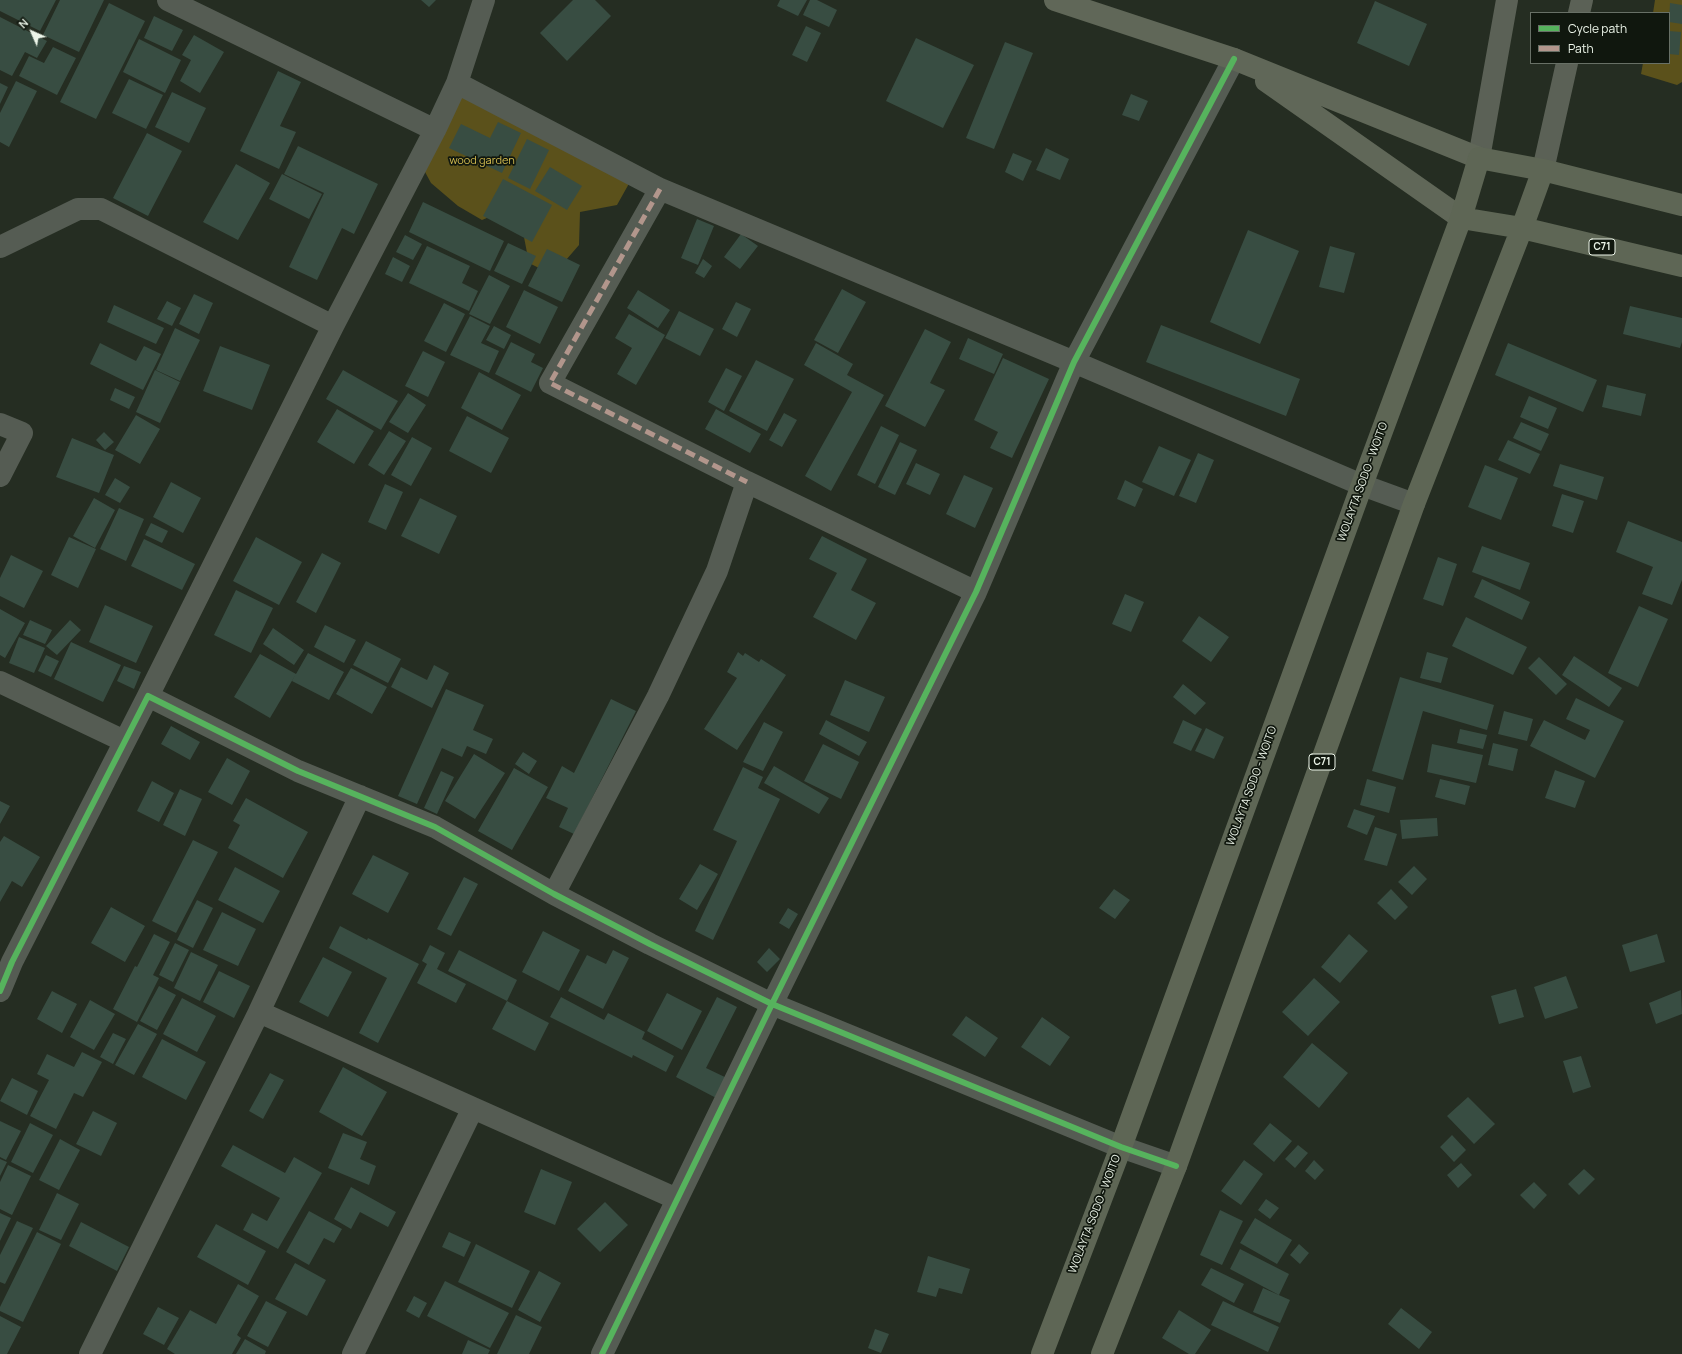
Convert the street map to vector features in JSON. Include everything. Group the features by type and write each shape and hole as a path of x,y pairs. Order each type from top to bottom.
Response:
{"highway":[{"path":"1480,158 1543,170 1682,205"},
{"name":"WOLAYTA SODO - WOITO","path":"1042,1354 1121,1147 1362,485 1461,218 1480,158"},
{"name":"C71","path":"1102,1354 1176,1166 1414,504 1522,228 1543,170"},
{"name":"C71","path":"1461,218 1522,228 1682,266"}],"main road":[{"path":"1055,0 1234,59 1480,158 1507,0"},
{"path":"1579,12 1582,0"},
{"path":"1234,59 1461,218"},
{"path":"1543,170 1568,64"}],"street":[{"path":"168,0 435,130"},
{"path":"0,991 6,959 148,696 333,326 435,130 457,83 484,0"},
{"path":"602,1354 772,1004 976,592 1074,362 1234,59"},
{"path":"457,83 660,189 1074,362 1362,485 1414,504"},
{"path":"660,189 550,383 747,482 976,592"},
{"path":"0,247 78,210 101,209 333,326"},
{"path":"0,424 22,433 0,476"},
{"path":"554,894 662,689 717,571 747,482"},
{"path":"0,682 124,741"},
{"path":"148,696 298,771 435,827 554,894 650,944 772,1004 1121,1147 1176,1166"},
{"path":"90,1354 259,1012 360,796"},
{"path":"259,1012 677,1199"},
{"path":"353,1354 473,1108"}],"green space":[{"path":"1655,0 1682,0 1682,82 1677,85 1641,74 1643,64 1670,64 1670,12 1653,12"},
{"name":"wood garden","path":"464,87 631,180 617,205 580,212 579,245 553,275 529,263 523,232 513,207 482,220 458,206 431,183 418,159"}],"building":[{"path":"0,0 56,0 40,31 0,11"},
{"path":"60,0 104,0 79,52 43,35"},
{"path":"421,0 436,0 429,7"},
{"path":"573,0 595,0 611,16 567,61 540,33"},
{"path":"780,0 807,0 798,16 777,6"},
{"path":"810,0 817,0 837,10 829,27 803,15"},
{"path":"1375,1 1427,24 1409,66 1357,43"},
{"path":"109,3 145,21 96,119 60,102"},
{"path":"1670,3 1682,5 1682,24 1670,22"},
{"path":"154,16 183,30 172,51 144,38"},
{"path":"0,17 47,41 37,58 25,52 12,76 0,70"},
{"path":"806,26 821,33 807,62 792,55"},
{"path":"1670,31 1681,32 1679,55 1670,54"},
{"path":"194,35 224,52 200,93 180,81 191,60 182,55"},
{"path":"916,38 974,65 943,128 886,101"},
{"path":"139,39 181,60 165,93 123,72"},
{"path":"1005,42 1033,53 994,149 966,138"},
{"path":"53,47 76,58 57,95 19,76 29,56 44,63"},
{"path":"278,71 301,82 280,126 296,132 279,169 240,151"},
{"path":"129,79 163,95 146,129 112,113"},
{"path":"16,81 37,91 9,147 0,142 0,113"},
{"path":"0,83 8,87 0,104"},
{"path":"172,92 206,108 189,143 155,127"},
{"path":"1131,94 1148,101 1139,121 1122,115"},
{"path":"498,122 521,133 502,173 449,148 461,124 490,138"},
{"path":"147,133 182,151 148,216 113,198"},
{"path":"527,139 549,150 530,189 508,178"},
{"path":"298,146 378,184 354,234 342,228 317,280 289,267 324,193 284,174"},
{"path":"1046,148 1069,159 1060,180 1036,170"},
{"path":"1013,153 1032,161 1023,181 1005,172"},
{"path":"236,164 270,183 238,240 203,222"},
{"path":"550,167 582,186 567,210 535,191"},
{"path":"282,174 322,194 309,219 269,199"},
{"path":"503,179 552,205 532,242 483,216"},
{"path":"423,202 504,241 490,271 409,232"},
{"path":"697,219 714,226 698,265 681,258"},
{"path":"1248,230 1299,251 1260,344 1210,322"},
{"path":"741,234 758,246 740,269 724,257"},
{"path":"405,235 422,244 413,260 396,252"},
{"path":"508,243 536,256 522,284 494,271"},
{"path":"427,246 470,266 462,283 478,291 469,311 409,283"},
{"path":"1330,246 1355,253 1344,293 1319,287"},
{"path":"547,249 580,265 562,302 528,286"},
{"path":"393,257 410,266 402,282 385,274"},
{"path":"703,259 712,266 704,278 695,273"},
{"path":"489,275 510,286 490,324 469,314"},
{"path":"842,289 866,302 838,353 814,340"},
{"path":"524,290 558,307 540,344 506,327"},
{"path":"638,290 670,310 658,328 627,308"},
{"path":"194,294 213,303 199,334 179,324"},
{"path":"167,301 181,308 172,326 157,319"},
{"path":"736,302 751,309 737,337 722,329"},
{"path":"444,303 465,314 446,352 424,341"},
{"path":"114,305 164,328 156,344 107,322"},
{"path":"1630,306 1682,318 1682,342 1680,348 1623,334"},
{"path":"679,311 714,329 700,356 665,338"},
{"path":"629,314 665,335 636,385 617,374 632,348 615,338"},
{"path":"470,316 490,326 481,343 499,351 489,373 450,355"},
{"path":"1161,325 1300,379 1286,416 1146,362"},
{"path":"494,326 511,335 504,349 486,340"},
{"path":"175,328 200,340 180,381 156,370"},
{"path":"925,329 951,342 930,383 945,390 925,427 885,406"},
{"path":"968,338 1003,354 994,374 959,359"},
{"path":"511,342 535,354 531,362 543,368 531,392 495,374"},
{"path":"100,343 136,361 144,346 161,354 143,390 90,364"},
{"path":"816,343 853,364 847,375 884,395 831,491 805,476 852,392 804,365"},
{"path":"1508,343 1597,380 1583,412 1495,375"},
{"path":"220,346 270,365 252,410 203,391"},
{"path":"423,351 445,362 428,397 405,386"},
{"path":"1003,358 1049,379 1012,458 990,448 998,432 974,420"},
{"path":"756,360 794,379 767,431 729,411"},
{"path":"726,368 742,376 724,411 708,402"},
{"path":"155,370 180,382 160,423 136,412"},
{"path":"343,370 398,401 381,430 326,399"},
{"path":"479,372 521,395 502,430 461,408"},
{"path":"1607,385 1646,394 1641,416 1602,407"},
{"path":"115,388 135,397 129,409 110,400"},
{"path":"408,393 426,405 408,433 389,422"},
{"path":"1529,396 1557,408 1548,429 1520,417"},
{"path":"337,409 374,431 354,464 317,442"},
{"path":"716,409 761,434 750,453 705,429"},
{"path":"784,413 797,420 782,447 769,440"},
{"path":"136,415 160,429 140,464 115,450"},
{"path":"467,416 509,438 491,473 449,451"},
{"path":"1521,422 1549,434 1541,451 1513,438"},
{"path":"881,426 899,435 875,484 857,475"},
{"path":"389,431 406,441 384,475 368,465"},
{"path":"104,432 114,442 105,450 96,440"},
{"path":"412,437 432,448 411,486 391,475"},
{"path":"72,438 114,455 99,493 56,477"},
{"path":"1508,440 1540,454 1530,474 1498,460"},
{"path":"900,442 917,450 895,495 878,487"},
{"path":"1159,446 1191,460 1174,496 1142,482"},
{"path":"1198,453 1214,460 1196,503 1179,496"},
{"path":"916,463 940,474 930,495 906,484"},
{"path":"1560,464 1604,477 1597,500 1553,486"},
{"path":"1485,465 1518,478 1501,520 1468,507"},
{"path":"964,475 993,488 975,528 946,514"},
{"path":"115,478 130,487 120,503 105,495"},
{"path":"1125,480 1143,489 1135,507 1117,499"},
{"path":"171,482 201,498 183,533 153,517"},
{"path":"385,484 403,492 386,530 368,522"},
{"path":"1562,494 1584,501 1573,533 1552,526"},
{"path":"94,498 115,510 95,548 73,536"},
{"path":"420,498 457,516 439,554 401,536"},
{"path":"119,508 144,519 126,561 100,549"},
{"path":"1628,521 1682,542 1682,580 1672,605 1642,594 1653,567 1616,552"},
{"path":"151,523 168,531 162,543 145,535"},
{"path":"822,536 867,559 851,590 876,603 856,640 813,617 837,573 809,559"},
{"path":"69,537 96,549 78,588 51,575"},
{"path":"256,537 302,562 279,605 233,581"},
{"path":"144,539 195,564 182,590 131,566"},
{"path":"1482,546 1530,563 1520,590 1472,572"},
{"path":"322,553 341,563 316,613 296,602"},
{"path":"11,555 43,571 24,608 0,596 0,578"},
{"path":"1438,557 1457,564 1443,606 1423,599"},
{"path":"1482,579 1530,602 1522,620 1474,597"},
{"path":"236,590 273,608 251,653 214,635"},
{"path":"1125,594 1144,602 1131,632 1112,624"},
{"path":"105,605 153,626 136,663 89,642"},
{"path":"1639,606 1668,619 1638,687 1608,673"},
{"path":"0,609 25,623 5,658 0,655"},
{"path":"1199,616 1229,637 1211,662 1182,641"},
{"path":"1466,617 1527,647 1513,675 1452,646"},
{"path":"30,620 52,630 45,644 23,635"},
{"path":"70,620 81,630 57,655 46,646"},
{"path":"325,625 356,640 344,663 314,647"},
{"path":"273,628 304,650 294,665 263,644"},
{"path":"19,637 45,648 34,673 9,663"},
{"path":"366,641 401,659 388,683 353,665"},
{"path":"71,642 121,665 103,702 54,679"},
{"path":"738,652 743,656 745,653 759,662 761,659 786,675 737,750 704,729 737,678 727,672"},
{"path":"1427,652 1448,658 1441,683 1420,678"},
{"path":"308,653 344,672 329,700 292,681"},
{"path":"260,654 296,674 270,718 234,697"},
{"path":"46,655 59,661 51,677 38,671"},
{"path":"1574,656 1622,688 1609,707 1562,675"},
{"path":"1539,657 1567,684 1556,695 1528,668"},
{"path":"434,665 449,673 432,708 391,687 401,667 427,680"},
{"path":"124,666 141,672 134,689 117,681"},
{"path":"351,668 387,687 372,714 336,694"},
{"path":"1400,677 1494,705 1487,730 1423,711 1403,780 1372,771"},
{"path":"845,680 885,697 869,732 830,715"},
{"path":"1183,684 1206,703 1195,715 1173,697"},
{"path":"446,689 484,705 473,730 493,739 486,754 467,746 462,757 442,748 417,804 398,796"},
{"path":"1576,698 1624,721 1595,778 1530,746 1544,720 1585,740 1590,730 1566,719"},
{"path":"611,699 636,711 574,834 559,827 568,808 546,798 562,766 574,773"},
{"path":"1504,711 1533,719 1527,741 1498,734"},
{"path":"826,720 867,742 859,756 819,734"},
{"path":"1183,720 1202,729 1191,751 1173,743"},
{"path":"764,722 783,732 763,771 743,762"},
{"path":"171,726 200,742 190,760 161,744"},
{"path":"1206,728 1224,737 1214,759 1195,751"},
{"path":"1460,729 1487,735 1483,749 1457,743"},
{"path":"1493,743 1518,749 1513,771 1488,765"},
{"path":"823,744 859,762 841,799 804,781"},
{"path":"1432,744 1483,755 1476,783 1427,772"},
{"path":"523,752 537,761 529,774 515,764"},
{"path":"474,754 505,773 475,819 445,801"},
{"path":"227,758 250,771 232,805 208,792"},
{"path":"774,766 829,798 819,814 764,783"},
{"path":"743,767 763,777 758,788 780,799 713,940 695,931 737,841 713,830"},
{"path":"514,768 548,787 512,850 478,831"},
{"path":"1555,770 1585,781 1575,808 1545,798"},
{"path":"441,771 454,777 437,814 424,808"},
{"path":"1367,779 1396,787 1389,813 1360,805"},
{"path":"1440,779 1470,786 1465,805 1435,797"},
{"path":"152,781 174,793 159,822 137,811"},
{"path":"180,789 202,799 185,836 163,825"},
{"path":"246,798 308,832 283,878 228,848 240,825 233,821"},
{"path":"0,801 10,806 0,824"},
{"path":"1354,809 1375,816 1367,835 1347,827"},
{"path":"1437,818 1438,836 1402,839 1400,820"},
{"path":"1375,827 1397,834 1387,866 1364,860"},
{"path":"4,836 40,857 22,887 12,881 0,902 0,842"},
{"path":"193,840 218,852 176,933 152,921"},
{"path":"373,855 409,873 388,913 352,894"},
{"path":"700,864 718,874 697,910 679,899"},
{"path":"1414,866 1427,879 1412,895 1398,882"},
{"path":"235,867 280,891 263,923 218,900"},
{"path":"464,877 478,884 451,936 437,929"},
{"path":"1114,889 1130,900 1115,919 1099,908"},
{"path":"1391,889 1408,907 1395,920 1377,903"},
{"path":"197,900 213,908 193,948 177,940"},
{"path":"111,907 145,926 125,962 91,943"},
{"path":"788,908 798,914 789,929 779,923"},
{"path":"222,912 256,929 238,966 203,950"},
{"path":"340,926 367,940 368,938 419,964 378,1043 359,1033 387,978 329,948"},
{"path":"543,931 580,950 559,991 522,972"},
{"path":"154,934 170,942 153,975 159,978 137,1022 113,1009 135,966 137,967"},
{"path":"1349,934 1368,951 1340,983 1321,967"},
{"path":"1657,934 1665,962 1630,972 1622,945"},
{"path":"175,943 189,950 173,982 159,975"},
{"path":"430,945 445,953 437,969 466,984 456,1003 417,983 427,964 422,961"},
{"path":"769,948 780,959 767,972 757,962"},
{"path":"459,950 517,980 507,1001 448,971"},
{"path":"613,950 629,958 603,1009 568,991 587,955 606,964"},
{"path":"191,952 218,965 200,1001 174,988"},
{"path":"323,957 352,972 328,1017 299,1002"},
{"path":"219,971 250,986 234,1018 203,1002"},
{"path":"1566,976 1578,1008 1545,1019 1534,987"},
{"path":"1314,978 1340,1002 1308,1036 1282,1012"},
{"path":"159,986 176,995 157,1030 140,1021"},
{"path":"1516,989 1524,1017 1499,1024 1491,996"},
{"path":"1681,990 1682,1014 1656,1024 1649,1003"},
{"path":"52,991 77,1004 62,1033 37,1019"},
{"path":"667,993 702,1011 682,1050 647,1031"},
{"path":"561,997 604,1020 608,1013 645,1032 642,1039 674,1056 666,1072 633,1055 632,1058 550,1017"},
{"path":"717,997 737,1007 706,1068 731,1080 720,1100 676,1077"},
{"path":"182,998 216,1016 197,1052 163,1034"},
{"path":"90,1000 115,1014 94,1050 70,1037"},
{"path":"507,1001 549,1023 535,1051 492,1029"},
{"path":"966,1016 998,1038 985,1057 952,1035"},
{"path":"1042,1017 1070,1037 1050,1066 1021,1047"},
{"path":"138,1024 157,1034 134,1075 115,1065"},
{"path":"113,1033 126,1039 113,1064 100,1057"},
{"path":"162,1039 206,1062 186,1100 142,1077"},
{"path":"1312,1043 1348,1073 1319,1108 1283,1077"},
{"path":"82,1052 102,1062 83,1097 74,1093 56,1129 30,1116 49,1080 37,1074 47,1054 74,1067"},
{"path":"1581,1056 1591,1087 1573,1093 1563,1061"},
{"path":"343,1067 387,1092 362,1136 319,1112"},
{"path":"270,1073 284,1080 263,1119 249,1111"},
{"path":"12,1078 38,1091 27,1115 0,1101"},
{"path":"1468,1097 1495,1124 1474,1144 1447,1116"},
{"path":"93,1111 117,1123 101,1156 76,1144"},
{"path":"0,1121 21,1131 6,1160 0,1157"},
{"path":"30,1123 53,1135 33,1173 11,1162"},
{"path":"1270,1123 1292,1141 1274,1162 1253,1144"},
{"path":"343,1133 367,1142 360,1159 376,1166 369,1185 328,1168"},
{"path":"1452,1135 1466,1150 1454,1162 1440,1147"},
{"path":"60,1139 80,1150 59,1190 39,1180"},
{"path":"233,1145 285,1173 294,1157 322,1173 278,1249 243,1230 252,1213 267,1221 280,1198 221,1166"},
{"path":"1298,1145 1308,1153 1295,1168 1285,1159"},
{"path":"0,1159 7,1162 0,1176"},
{"path":"1244,1160 1263,1174 1241,1205 1221,1191"},
{"path":"1314,1160 1324,1170 1315,1180 1305,1171"},
{"path":"1461,1163 1472,1175 1458,1188 1447,1175"},
{"path":"8,1165 31,1176 12,1215 0,1209 0,1182"},
{"path":"541,1169 572,1182 555,1225 524,1212"},
{"path":"1584,1169 1595,1179 1579,1195 1568,1184"},
{"path":"1534,1182 1547,1195 1534,1209 1520,1195"},
{"path":"351,1187 396,1212 388,1227 360,1212 351,1229 334,1219"},
{"path":"57,1193 79,1204 61,1240 39,1230"},
{"path":"1266,1199 1279,1208 1270,1219 1258,1210"},
{"path":"605,1202 628,1225 600,1252 577,1229"},
{"path":"1220,1210 1243,1221 1222,1265 1200,1255"},
{"path":"309,1211 342,1229 334,1243 324,1238 309,1265 286,1252"},
{"path":"0,1213 11,1218 0,1241"},
{"path":"1255,1218 1292,1240 1277,1264 1240,1243"},
{"path":"17,1221 33,1228 5,1284 0,1282 0,1255"},
{"path":"81,1222 129,1247 117,1271 69,1246"},
{"path":"216,1224 266,1251 248,1285 197,1257"},
{"path":"37,1232 61,1244 23,1322 0,1311 0,1307"},
{"path":"449,1232 471,1242 464,1257 442,1247"},
{"path":"476,1244 530,1271 512,1308 458,1282"},
{"path":"1299,1244 1309,1253 1300,1264 1290,1255"},
{"path":"1240,1249 1289,1274 1279,1295 1230,1269"},
{"path":"928,1256 970,1269 962,1294 939,1288 936,1297 917,1292"},
{"path":"295,1263 326,1280 307,1316 275,1299"},
{"path":"1211,1268 1244,1284 1234,1303 1201,1285"},
{"path":"539,1271 561,1283 540,1322 518,1310"},
{"path":"445,1281 509,1313 490,1348 427,1316"},
{"path":"238,1284 259,1296 237,1335 241,1338 232,1354 175,1354 167,1349 190,1310 216,1324"},
{"path":"1263,1288 1290,1300 1280,1323 1253,1312"},
{"path":"414,1296 427,1303 419,1318 406,1311"},
{"path":"266,1301 287,1312 268,1347 247,1336"},
{"path":"1223,1301 1279,1327 1268,1352 1211,1325"},
{"path":"158,1307 179,1318 164,1345 143,1334"},
{"path":"1401,1308 1432,1332 1419,1349 1388,1324"},
{"path":"1179,1310 1211,1330 1195,1354 1189,1354 1162,1338"},
{"path":"516,1315 542,1327 529,1354 497,1354"},
{"path":"0,1316 21,1327 7,1354 0,1354"},
{"path":"875,1329 889,1334 881,1353 868,1348"},
{"path":"245,1339 266,1351 265,1354 236,1354"},
{"path":"468,1340 490,1350 488,1354 462,1354"}],"marked path":[{"path":"660,189 550,383 747,482"}],"cycle path":[{"path":"602,1354 772,1004 976,592 1074,362 1234,59"},
{"path":"0,991 12,962 148,696 298,771 435,827 554,894 650,944 772,1004 1121,1147 1176,1166"}]}
